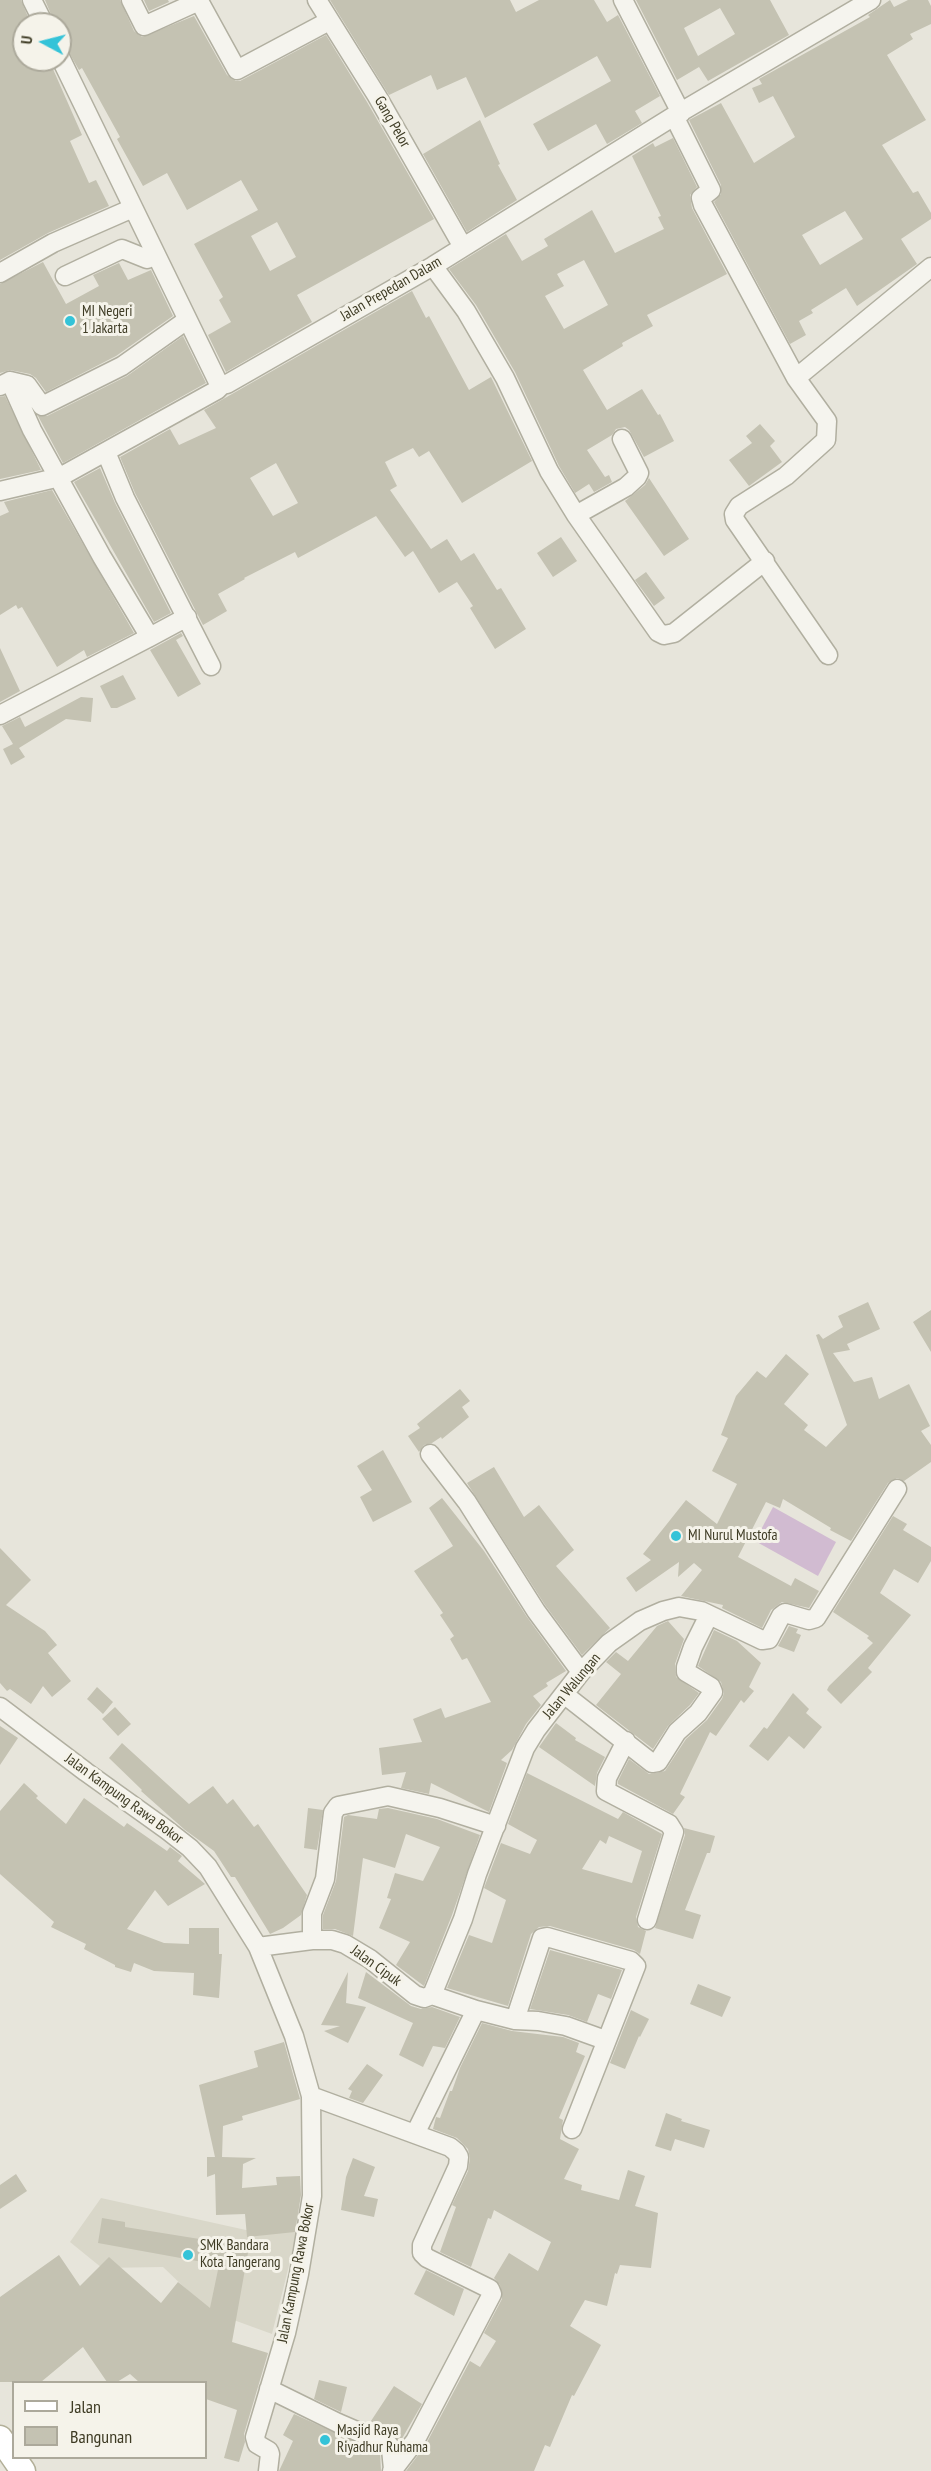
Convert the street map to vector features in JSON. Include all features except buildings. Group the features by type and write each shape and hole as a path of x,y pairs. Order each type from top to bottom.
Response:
{"main road":[{"path":"0,2438 12,2456"}],"street":[{"path":"131,0 144,26 200,1 237,70 329,21"},
{"name":"Gang Pelor","path":"317,0 377,96 463,247"},
{"path":"623,0 711,190 701,198 703,205 796,378 827,421 825,440 804,461 739,506 734,512 735,520 828,656"},
{"name":"Jalan Prepedan Dalam","path":"0,491 60,477 217,390 222,385 433,266 863,2"},
{"path":"67,72 217,380 222,385"},
{"path":"0,273 53,243 133,208"},
{"path":"65,276 122,249 147,258 156,255"},
{"path":"433,266 466,311 505,378 549,471 576,515 658,632 664,635 674,633 765,561"},
{"path":"796,378 931,267"},
{"path":"5,384 27,385 42,406 122,366 188,320"},
{"path":"5,384 60,477 148,638"},
{"path":"576,515 626,487 637,477 639,473 622,439"},
{"path":"106,452 125,498 211,666"},
{"path":"0,715 187,617"},
{"path":"430,1454 467,1502 536,1611 581,1672"},
{"name":"Jalan Walungan","path":"432,1995 463,1919 477,1874 525,1748 536,1730 581,1672 609,1643 648,1616 679,1607 710,1615 762,1640 769,1639 781,1616 785,1613 809,1620 816,1618 897,1489"},
{"path":"565,1695 652,1763 658,1762 677,1732 698,1713 712,1694 711,1688 686,1672 690,1653 710,1615"},
{"name":"Jalan Kampung Rawa Bokor","path":"0,1707 190,1848 268,1946 294,2036 320,2100 309,2218 290,2313 255,2437 270,2460 268,2471"},
{"path":"626,1742 607,1778 606,1791 669,1824 675,1832 647,1920"},
{"path":"312,1940 312,1913 325,1879 333,1813 338,1806 388,1796 496,1826"},
{"path":"515,2020 542,1938 547,1937 631,1961 636,1965 572,2129"},
{"name":"Jalan Cipuk","path":"268,1946 312,1940 332,1940 345,1944 370,1959 415,1995 424,1998 432,1995 515,2020 566,2026 605,2040"},
{"path":"415,2134 476,2010"},
{"path":"320,2100 450,2147 459,2155 459,2160 422,2245 422,2253 427,2258 490,2289 492,2294 416,2441 392,2470"},
{"path":"269,2389 388,2445 392,2449 392,2470"}],"shaded area":[{"path":"773,1507 836,1542 818,1576 755,1541"},
{"name":"SMK Bandara Kota Tangerang","path":"101,2198 246,2230 299,2225 272,2334 209,2311 163,2267 102,2268 70,2242"}],"place":[{"name":"MI Negeri 1 Jakarta","path":"70,321"},
{"name":"MI Nurul Mustofa","path":"676,1536"},
{"name":"SMK Bandara Kota Tangerang","path":"188,2255"},
{"name":"Masjid Raya Riyadhur Ruhama","path":"325,2440"}]}
